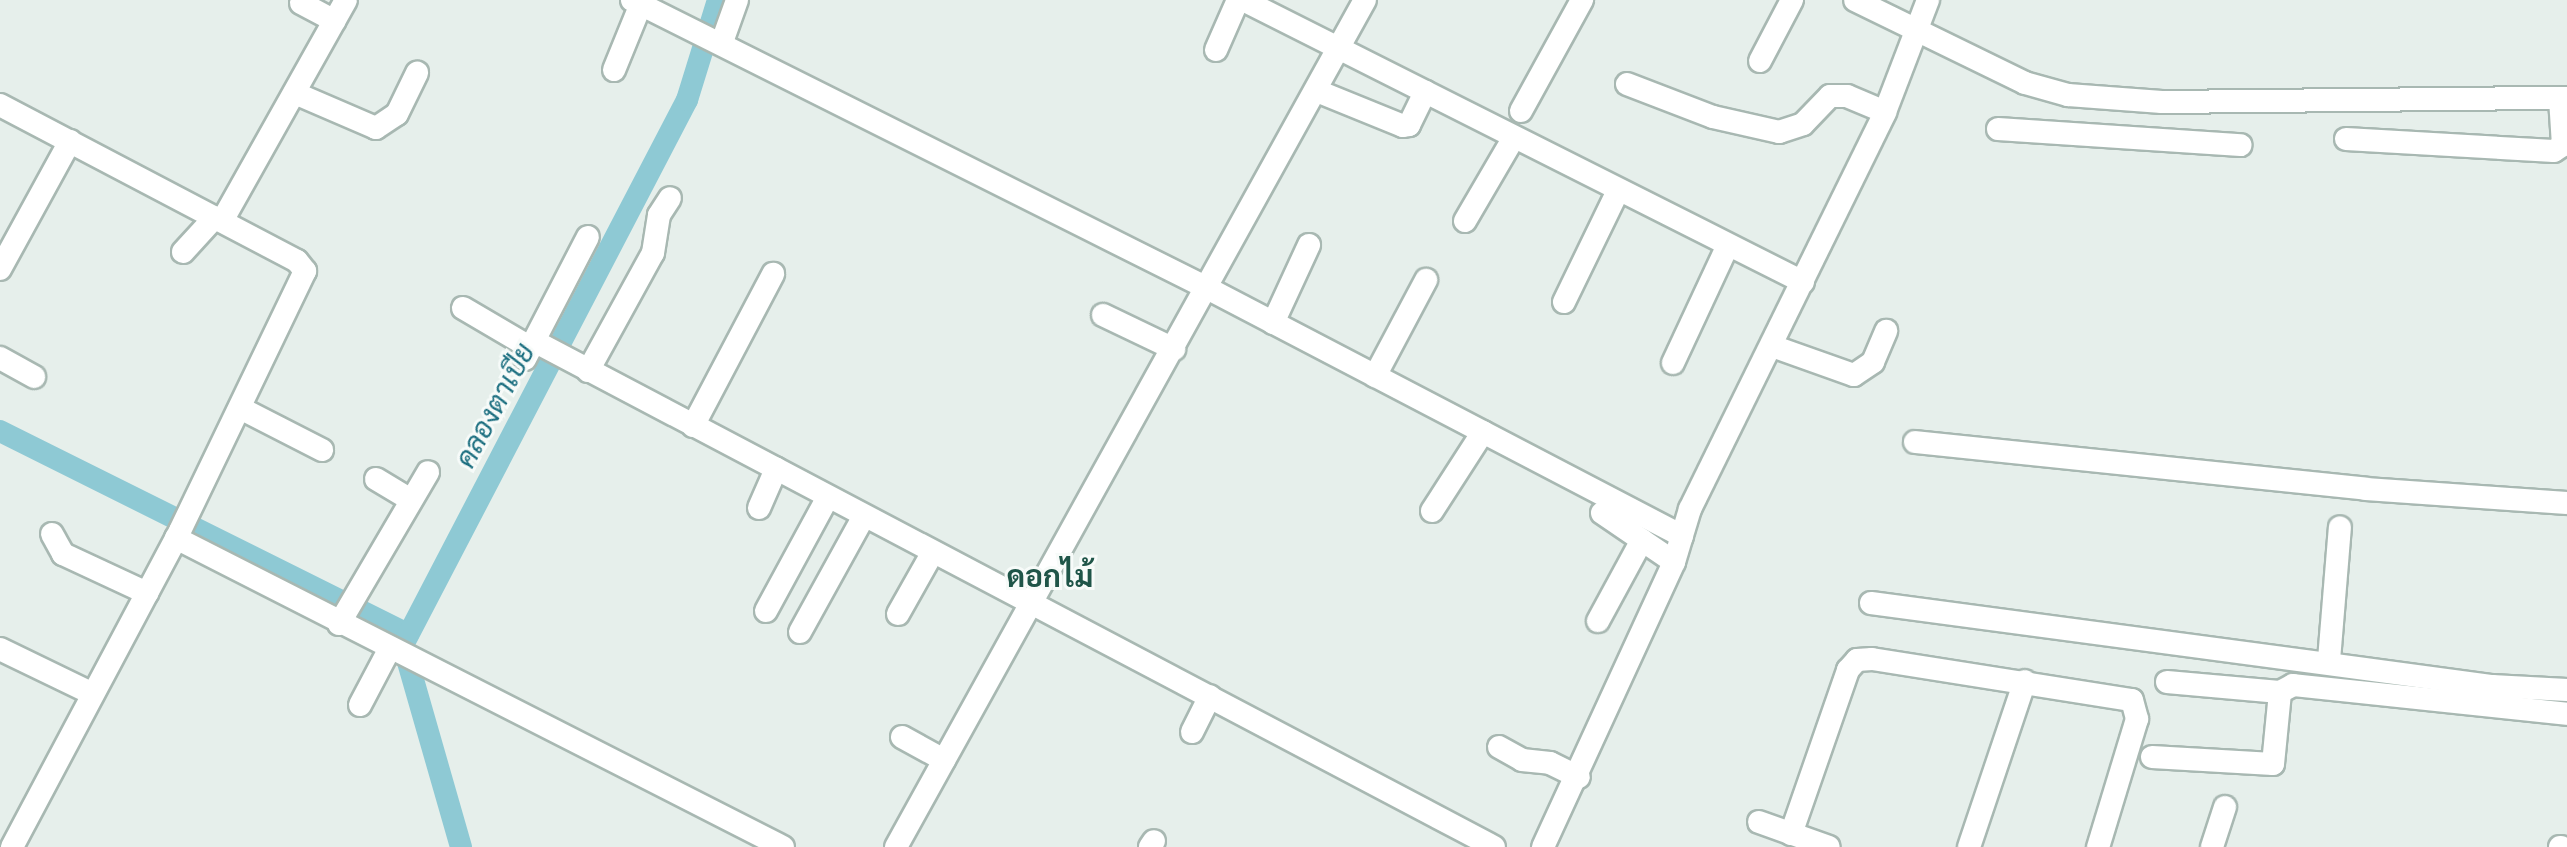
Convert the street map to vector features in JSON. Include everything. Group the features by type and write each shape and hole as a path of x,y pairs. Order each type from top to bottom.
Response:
{"street":[{"path":"183,252 218,219 297,94 346,0"},
{"path":"718,40 737,0"},
{"path":"1216,50 1241,0 1803,282"},
{"path":"896,847 1365,0"},
{"path":"1521,111 1582,0"},
{"path":"1760,61 1792,0"},
{"path":"1855,0 2025,83 2068,95 2138,101 2564,98 2563,145 2554,151 2346,139"},
{"path":"1543,847 1579,777 1674,562 1690,509 1885,112 1928,0"},
{"path":"301,3 335,21"},
{"path":"614,70 641,4 1207,288 1682,536"},
{"path":"297,94 376,128 397,114 417,73"},
{"path":"1627,84 1713,117 1779,132 1803,124 1830,96 1847,96 1885,112"},
{"path":"1317,91 1403,126 1409,125 1425,92"},
{"path":"2137,138 2138,101"},
{"path":"0,105 297,261 305,271 239,415 12,847"},
{"path":"1998,129 2240,145"},
{"path":"1465,221 1514,137"},
{"path":"0,269 70,141"},
{"path":"1564,302 1618,191"},
{"path":"588,371 653,253 659,215 670,198"},
{"path":"533,348 588,237"},
{"path":"1273,323 1309,245"},
{"path":"1673,363 1728,245"},
{"path":"693,426 773,274"},
{"path":"1375,376 1426,280"},
{"path":"463,308 533,348 565,359 1494,847"},
{"path":"1103,315 1174,349"},
{"path":"1772,346 1854,375 1873,362 1886,331"},
{"path":"0,358 34,377"},
{"path":"239,415 314,453"},
{"path":"1432,511 1483,432"},
{"path":"1915,442 2366,489 2567,503"},
{"path":"759,508 776,469"},
{"path":"342,618 428,472"},
{"path":"376,479 411,500"},
{"path":"766,611 828,497"},
{"path":"1602,513 1674,562"},
{"path":"800,632 864,516"},
{"path":"2329,660 2340,527"},
{"path":"52,534 63,554 147,593"},
{"path":"178,534 342,618 397,654 783,847"},
{"path":"1598,621 1642,540"},
{"path":"898,614 933,552"},
{"path":"1871,603 2329,660 2492,686 2567,690"},
{"path":"0,649 93,694"},
{"path":"360,705 397,654"},
{"path":"1791,834 1848,670 1857,660 2025,681 2137,704 2137,719 2098,847"},
{"path":"1969,847 2025,681"},
{"path":"2167,682 2280,692 2293,685 2312,684 2471,707 2567,714"},
{"path":"2152,757 2273,764 2280,692"},
{"path":"1192,732 1210,696"},
{"path":"902,737 944,760"},
{"path":"1499,747 1522,760 1550,763 1579,777"},
{"path":"2212,847 2225,807"},
{"path":"1759,822 1829,847"}],"waterway":[{"name":"คลองตาเปีย","path":"461,847 403,645 687,100 718,0"},
{"path":"0,431 408,634"}],"district":[{"name":"ดอกไม้","path":"1050,575"}]}
